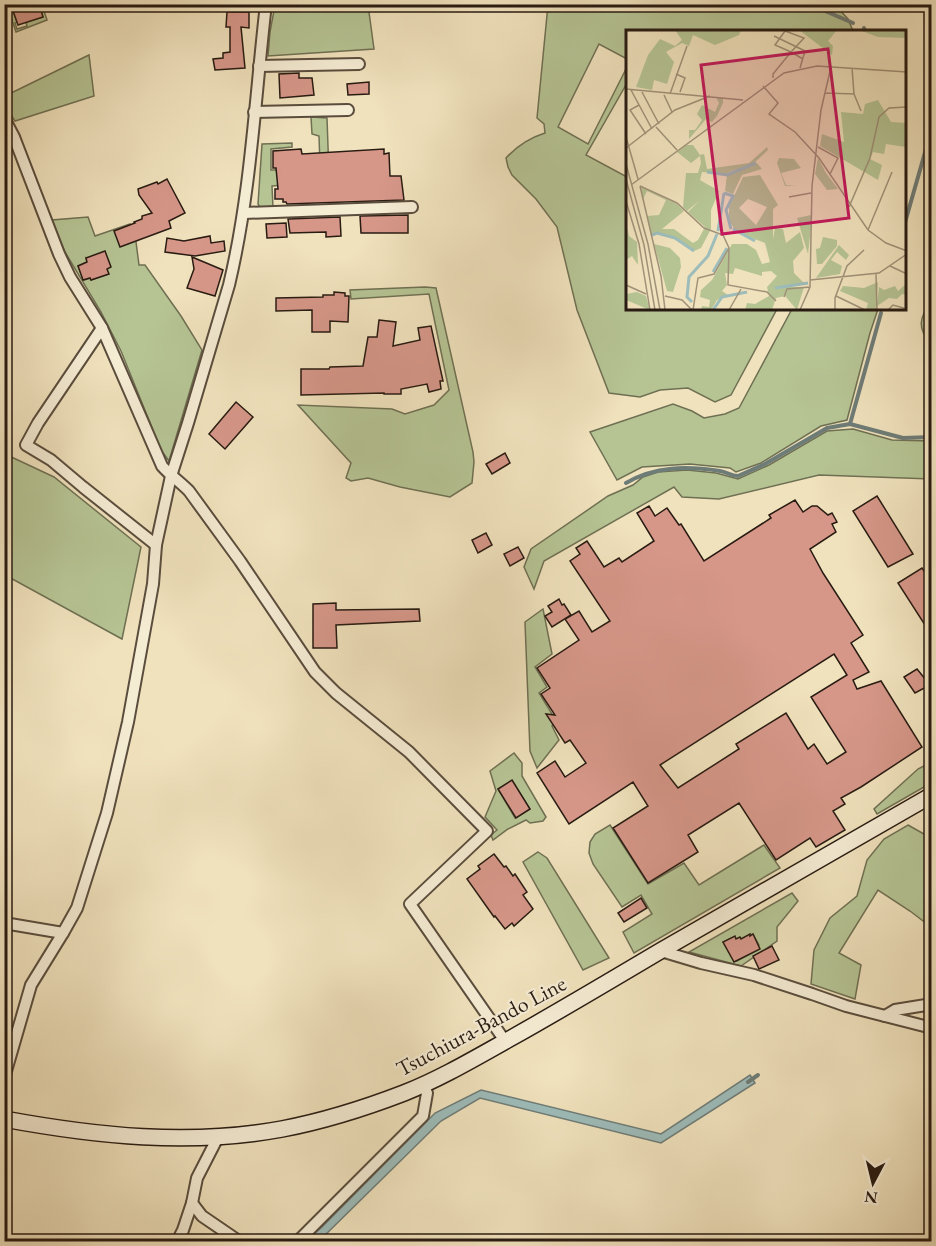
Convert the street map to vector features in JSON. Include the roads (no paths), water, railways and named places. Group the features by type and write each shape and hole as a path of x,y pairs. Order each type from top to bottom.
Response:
{"main road":[{"name":"Tsuchiura-Bando Line","path":"4,1119 129,1137 218,1137 281,1129 343,1115 406,1092 462,1066 932,795"}],"street":[{"path":"4,1078 31,985 77,908 107,813 130,710 153,584 156,545 171,476 230,285 244,213 266,4"},
{"path":"259,66 359,64"},
{"path":"254,112 348,110"},
{"path":"4,118 14,137 59,254 70,277 102,328 162,466 189,491 247,571 315,672 336,693 409,752 487,831 410,904 505,1041"},
{"path":"244,213 412,207"},
{"path":"102,328 38,423 27,445 51,460 156,545"},
{"path":"4,923 63,933"},
{"path":"661,951 754,975 846,1006 932,1028"},
{"path":"885,1016 895,1010 932,1004"},
{"path":"297,1242 423,1116 427,1093 423,1084"},
{"path":"177,1242 192,1203 196,1178 218,1137"},
{"path":"192,1203 202,1216 240,1242"}],"water":[{"path":"750,1075 755,1083 661,1143 480,1098 441,1121 319,1241 306,1241 435,1113 481,1090 661,1134"}],"waterway":[{"path":"809,4 853,23"},
{"path":"906,219 932,128"},
{"path":"850,424 881,313"},
{"path":"626,483 648,473 683,468 708,469 738,476 765,464 827,428 850,424 903,438 932,437"},
{"path":"748,1082 758,1075"}]}
